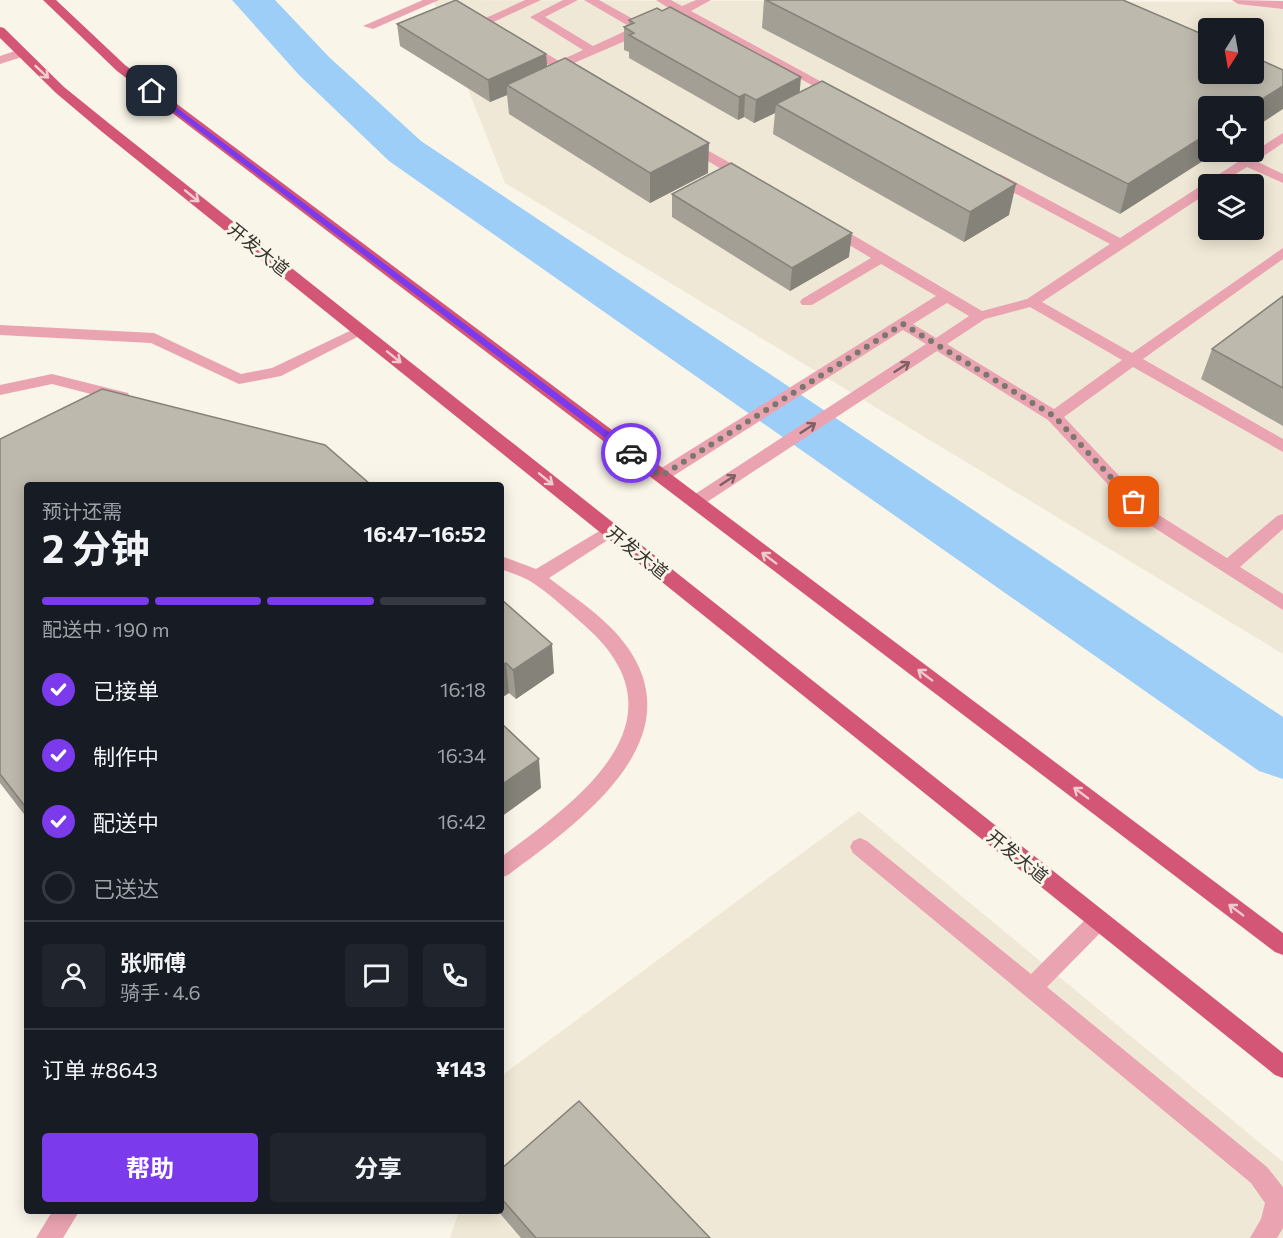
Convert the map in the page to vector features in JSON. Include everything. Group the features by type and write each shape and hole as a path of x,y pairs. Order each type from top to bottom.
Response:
{"main road":[{"path":"49,0 130,75 1283,945"},
{"name":"开发大道","path":"0,31 21,53 106,128 1283,1067"}],"street":[{"path":"369,26 433,0"},
{"path":"536,0 479,19 588,84"},
{"path":"572,0 536,17 592,51"},
{"path":"590,0 642,29"},
{"path":"662,0 849,99"},
{"path":"558,66 705,0"},
{"path":"1238,0 1283,5"},
{"path":"0,60 21,53"},
{"path":"1264,149 1283,137"},
{"path":"679,138 760,186"},
{"path":"1226,174 1244,162"},
{"path":"1248,162 1283,179"},
{"path":"984,172 1120,244"},
{"path":"695,502 980,316 1032,302 1198,193"},
{"path":"821,222 980,316"},
{"path":"1054,416 1283,252"},
{"path":"807,302 881,258"},
{"path":"661,476 946,296"},
{"path":"1032,302 1283,446"},
{"path":"903,324 1054,416 1145,514 1283,603"},
{"path":"0,330 154,338 239,378 276,372 361,331"},
{"path":"0,390 52,379 132,400"},
{"path":"1227,568 1283,520"},
{"path":"537,577 611,530"},
{"path":"504,563 537,577 607,637 622,655 632,675 637,697 637,720 630,742 618,764 598,791 572,816 504,867"},
{"path":"860,847 1259,1175 1278,1200 1272,1233"},
{"path":"1031,988 1099,920"},
{"path":"48,1238 65,1214"}],"shaded area":[{"path":"433,0 1283,2 1283,654 505,183"},
{"path":"859,811 1283,1162 1283,1238 450,1238 458,1214 504,1214 505,1073"}],"building":[{"path":"456,0 546,54 488,80 397,24"},
{"path":"766,0 1123,0 1198,32 1198,84 1264,84 1264,61 1283,70 1283,86 1264,98 1264,96 1198,96 1198,140 1128,184"},
{"path":"670,7 801,77 756,100 745,94 739,97 629,35 634,33 624,27 634,23 629,20 657,8 662,11"},
{"path":"565,58 709,143 650,173 507,85"},
{"path":"822,81 1016,184 970,212 776,104"},
{"path":"731,163 852,233 792,268 672,194"},
{"path":"1283,296 1283,388 1212,349"},
{"path":"102,389 325,445 368,482 24,482 24,805 0,774 0,439"},
{"path":"504,602 552,644 513,670 506,663 504,664"},
{"path":"504,726 539,759 504,783"},
{"path":"579,1101 710,1238 536,1238 504,1201 504,1166"}],"waterway":[{"path":"252,0 314,66 405,151 1283,752"}],"way so far":[{"path":"631,453 661,476 903,324 1054,416 1134,502"}],"route":[{"path":"152,91 631,453"}]}
